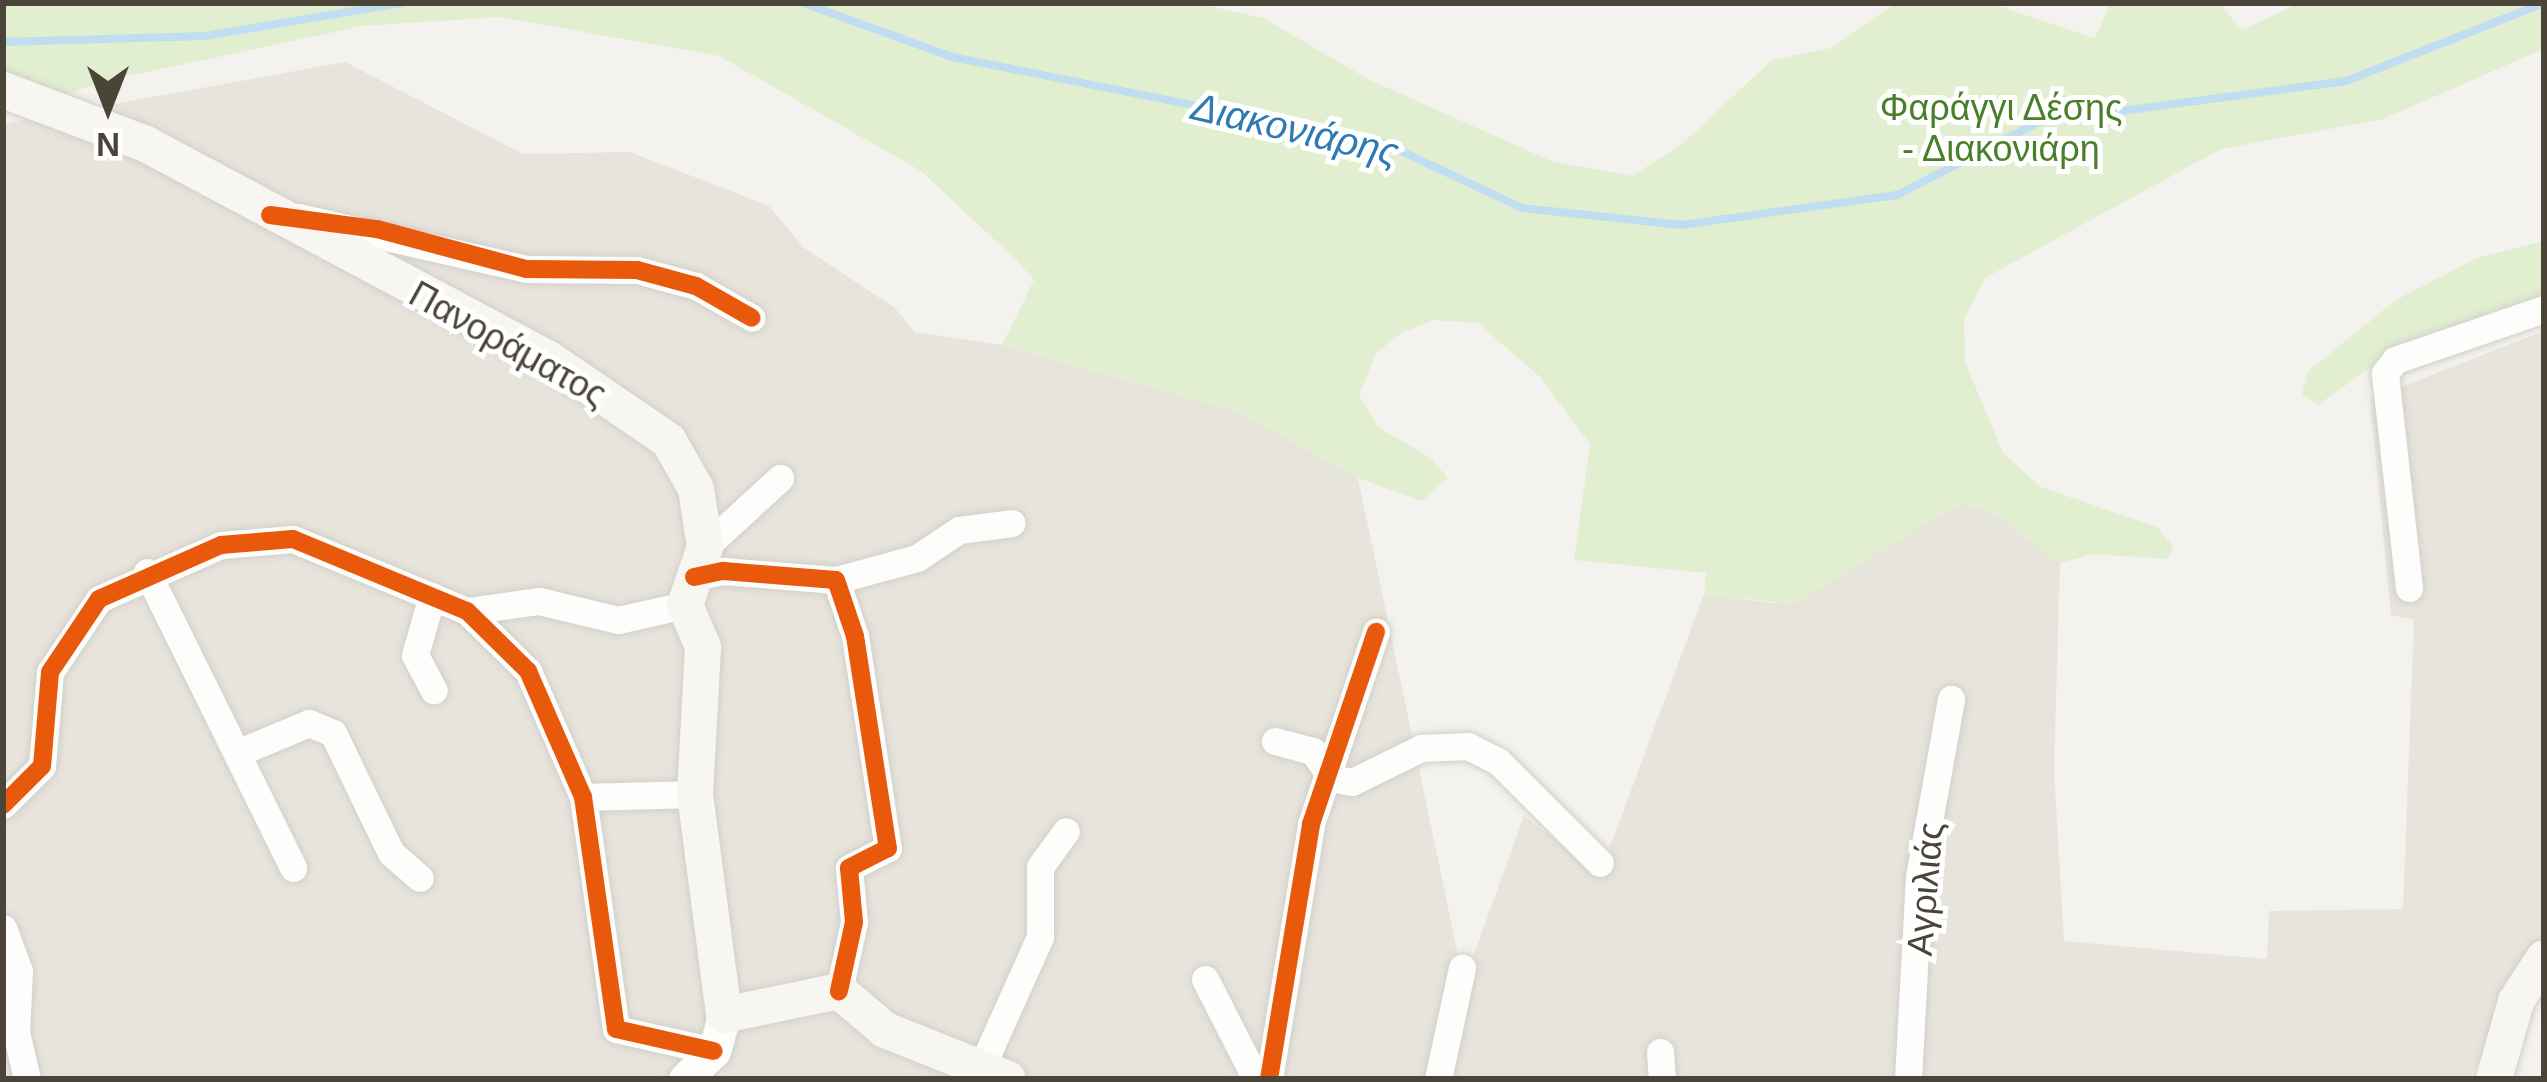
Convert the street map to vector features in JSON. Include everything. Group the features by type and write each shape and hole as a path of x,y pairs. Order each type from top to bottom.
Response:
{"main road":[{"name":"Πανοράματος","path":"3,90 146,144 270,215 549,358 668,441 696,489 695,576 703,646 695,794 719,1033"},
{"path":"2494,1079 2516,1001 2544,958"},
{"path":"719,1033 839,991 893,1034 995,1073"}],"street":[{"path":"270,215 377,229 526,268 638,270 696,286 752,318"},
{"path":"2409,588 2385,373 2395,359 2544,309"},
{"path":"466,611 539,601 618,620 695,576 780,478"},
{"path":"695,576 723,571 836,580 917,558 958,530 1012,523"},
{"path":"3,806 42,766 50,672 100,599 147,572 221,545 293,539 466,611 528,671 583,797 616,1029 719,1033"},
{"path":"147,572 293,868"},
{"path":"836,580 855,636 888,848 849,868 854,922 839,991"},
{"path":"432,596 415,655 434,691"},
{"path":"1269,1079 1311,824 1376,632"},
{"name":"Αγριλιάς","path":"1908,1079 1919,877 1951,699"},
{"path":"237,754 309,723 333,733 391,853 420,878"},
{"path":"1275,741 1313,751 1330,778"},
{"path":"1330,778 1370,779 1421,748 1468,746 1498,760 1600,863"},
{"path":"583,797 695,794"},
{"path":"995,1073 1040,937 1040,867 1066,831"},
{"path":"3,928 19,971 16,1032 27,1079"},
{"path":"1438,1079 1462,968"},
{"path":"1205,979 1256,1079"},
{"path":"685,1079 719,1033"}],"shaded area":[{"path":"345,62 523,154 630,152 769,206 803,247 895,308 915,332 1002,345 1239,412 1358,478 1458,955 1432,1079 3,1079 3,124"},
{"path":"2544,331 2544,942 2469,1079 1448,1079 1473,957 1524,816 1600,874 1704,594 1775,603 1960,504 1991,512 2060,563 2054,772 2064,941 2267,959 2269,911 2403,909 2414,620 2391,615 2370,399"}],"green space":[{"name":"Φαράγγι Δέσης - Διακονιάρη","path":"3,3 1194,3 1263,18 1370,80 1551,161 1632,176 1682,144 1772,60 1831,48 1896,3 1989,3 2095,38 2111,3 2219,3 2242,30 2300,3 2544,3 2544,49 2383,119 2221,149 1985,278 1964,319 1965,362 2003,453 2041,487 2157,527 2173,546 2168,559 2093,554 2060,563 1991,512 1959,504 1795,604 1704,594 1706,573 1574,560 1590,444 1540,377 1478,323 1434,320 1401,333 1376,353 1359,395 1378,427 1429,457 1448,478 1422,501 1358,478 1239,412 1002,345 1034,280 1015,259 921,171 719,56 500,17 362,26 110,80 3,114"},
{"path":"2544,241 2544,294 2526,308 2397,348 2318,405 2302,394 2308,371 2396,300 2477,258"}],"waterway":[{"name":"Διακονιάρης","path":"3,42 206,36 402,3"},
{"name":"Διακονιάρης","path":"803,3 952,57 1384,143 1522,208 1681,225 1897,195 2039,122 2346,81 2544,3"}],"cycle path":[{"path":"270,215 377,229 526,269 637,270 696,286 752,318"},
{"path":"3,805 42,766 50,672 99,599 221,545 293,539 467,611 528,671 583,797 616,1029 714,1051"},
{"path":"694,577 723,571 836,580 855,636 888,848 849,868 854,922 839,991"},
{"path":"1269,1079 1311,824 1376,632"}]}
